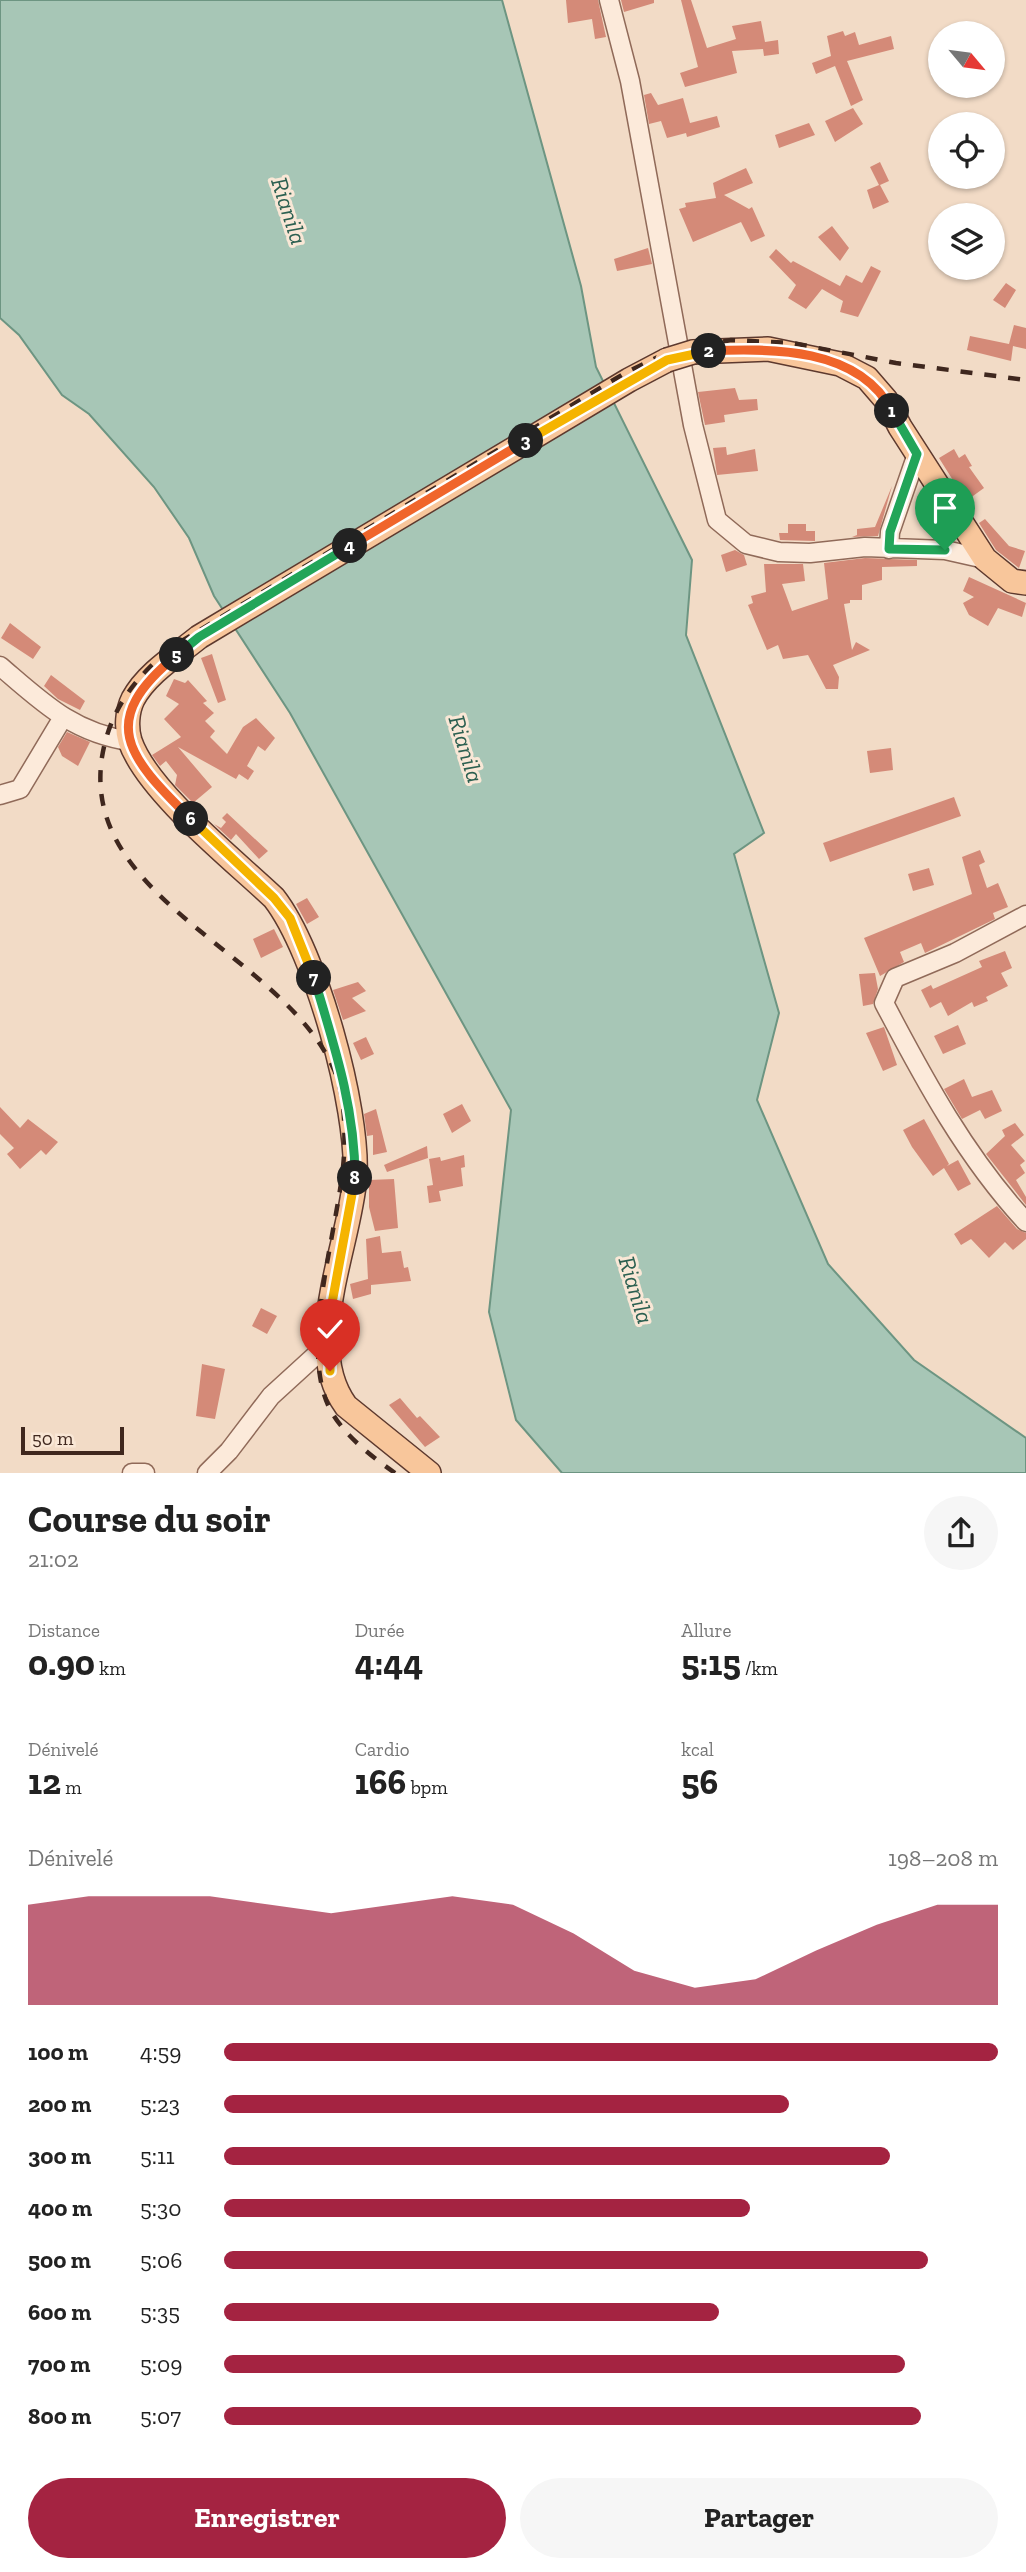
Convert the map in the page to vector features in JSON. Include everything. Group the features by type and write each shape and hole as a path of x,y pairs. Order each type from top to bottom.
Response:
{"main road":[{"path":"429,1473 346,1406 338,1396 330,1371 330,1314 355,1178 354,1149 346,1087 312,974 290,918 274,898 160,788 130,741 127,721 133,699 154,674 199,637 629,380 667,360 693,352 768,349 840,365 867,378 886,400 917,454 985,559 1012,581 1026,583"}],"street":[{"path":"609,0 630,80 693,425 717,520 746,544 779,552 810,553 865,547 945,550 985,559"},
{"path":"889,549 890,532 917,454"},
{"path":"0,666 62,719 105,738 130,741"},
{"path":"0,795 20,789 62,719"},
{"path":"1026,915 955,953 895,978 884,1003 962,1142 998,1192 1026,1222"},
{"path":"207,1473 229,1451 271,1396 328,1344"},
{"path":"132,1473 145,1473"}],"water":[{"name":"Rianila","path":"0,0 502,0 581,286 596,367 692,560 686,635 764,833 734,854 779,1013 757,1100 828,1264 914,1360 1026,1438 1026,1473 562,1473 516,1420 489,1312 511,1110 290,713 214,596 189,538 154,487 89,414 62,395 19,335 0,318"}],"building":[{"path":"566,0 598,0 606,37 595,39 592,19 568,23"},
{"path":"621,0 654,0 654,3 624,12"},
{"path":"681,0 691,0 707,48 736,39 732,26 761,21 765,42 778,40 779,54 764,56 763,49 732,51 737,73 685,87 680,73 698,67"},
{"path":"843,31 845,36 855,32 859,45 891,36 894,49 847,61 863,100 851,106 835,66 816,74 812,63 831,56 827,36"},
{"path":"651,93 658,105 683,98 690,123 717,116 720,127 687,137 686,133 667,138 661,121 649,124 644,95"},
{"path":"853,108 863,124 835,142 825,121"},
{"path":"809,123 815,135 779,148 775,135"},
{"path":"880,162 889,181 880,185 889,202 873,209 867,190 879,185 870,167"},
{"path":"746,168 753,183 724,195 749,209 752,207 765,236 751,242 741,222 693,242 679,209 686,207 685,203 716,198 713,183"},
{"path":"832,226 849,248 840,261 818,237"},
{"path":"648,248 652,264 617,271 614,259"},
{"path":"776,249 791,263 793,261 840,286 846,275 862,283 871,266 881,271 858,317 840,312 843,301 822,289 806,309 788,298 796,285 769,257"},
{"path":"1006,283 1016,290 1005,308 993,300"},
{"path":"1014,325 1026,328 1026,349 1013,346 1011,361 967,350 970,336 1009,344"},
{"path":"735,388 739,400 757,399 758,410 724,415 725,422 705,425 698,392"},
{"path":"726,447 727,455 755,449 758,471 717,475 713,448"},
{"path":"954,449 959,458 965,454 972,466 969,467 984,488 966,501 939,458"},
{"path":"892,486 878,536 852,537 857,535 857,529 875,527"},
{"path":"985,519 1009,546 1025,551 1019,568 996,550 979,523"},
{"path":"788,524 806,524 806,531 815,531 815,541 780,540 779,533 788,533"},
{"path":"735,550 744,555 747,565 726,572 721,555"},
{"path":"865,558 917,560 917,566 882,567 882,580 862,585 862,600 850,600 850,603 844,604 852,650 856,642 870,650 833,665 839,677 838,689 826,689 808,655 783,659 778,645 767,650 748,605 753,603 751,596 766,592 764,564 803,564 805,581 782,584 792,611 828,599 824,563"},
{"path":"969,577 1026,603 1022,617 998,608 988,626 969,615 963,603 974,597 963,591"},
{"path":"10,623 41,647 33,659 1,638"},
{"path":"212,654 226,700 218,703 201,658"},
{"path":"51,675 85,701 80,710 58,699 44,686"},
{"path":"174,679 185,683 188,680 207,701 203,703 214,713 205,721 215,731 210,737 227,754 243,727 256,718 275,738 265,751 258,746 247,766 254,771 248,780 239,774 236,779 178,747 212,787 193,803 175,785 177,775 166,761 160,766 152,755 181,737 164,719 179,704 166,696"},
{"path":"67,732 90,742 78,766 62,756 58,747"},
{"path":"891,748 893,770 870,773 867,751"},
{"path":"954,797 961,816 830,862 823,843"},
{"path":"227,813 268,851 259,859 236,834 231,840 214,824 221,828 226,822 222,818"},
{"path":"980,850 985,862 979,865 987,888 998,883 1008,907 993,913 995,919 925,953 921,943 900,952 904,962 880,976 864,938 972,894 962,857"},
{"path":"929,868 934,885 913,891 908,874"},
{"path":"307,898 319,917 307,924 296,904"},
{"path":"274,929 283,947 261,958 253,939"},
{"path":"1005,951 1012,968 1001,973 1008,986 986,997 988,1001 974,1007 972,1002 948,1016 941,1002 930,1008 921,990 931,985 933,989 982,967 979,961"},
{"path":"875,973 878,989 873,1004 863,1006 859,974"},
{"path":"358,982 366,991 352,998 366,1011 343,1020 333,990"},
{"path":"958,1025 966,1044 943,1054 934,1036"},
{"path":"884,1027 897,1065 883,1071 866,1033"},
{"path":"366,1037 374,1054 361,1060 353,1043"},
{"path":"964,1079 972,1097 992,1090 1002,1111 985,1119 980,1110 962,1119 944,1089"},
{"path":"462,1104 471,1121 452,1133 443,1114"},
{"path":"0,1107 20,1128 28,1119 58,1142 46,1155 41,1150 20,1169 7,1154 14,1148 0,1134"},
{"path":"376,1109 387,1152 373,1155 373,1135 367,1136 364,1114"},
{"path":"924,1119 949,1164 947,1166 958,1160 971,1184 958,1191 944,1168 933,1176 912,1147 903,1130"},
{"path":"1015,1123 1024,1135 1011,1145 1025,1161 1020,1165 1025,1173 1016,1180 1026,1197 1026,1205 986,1154 1005,1136 1002,1130"},
{"path":"427,1146 428,1158 387,1172 384,1165"},
{"path":"464,1155 465,1167 461,1168 463,1186 439,1191 441,1201 429,1203 427,1186 433,1185 429,1159 440,1157 441,1161"},
{"path":"394,1179 398,1228 375,1231 369,1207 369,1180"},
{"path":"997,1206 1017,1229 1026,1233 1026,1239 1013,1250 1005,1242 989,1258 971,1239 961,1245 954,1234"},
{"path":"380,1236 382,1253 401,1251 404,1268 408,1267 411,1281 371,1285 371,1294 353,1299 350,1284 368,1279 366,1239"},
{"path":"261,1308 277,1316 267,1334 252,1326"},
{"path":"202,1364 225,1369 215,1419 196,1416"},
{"path":"400,1398 417,1418 420,1416 440,1437 425,1447 389,1405"}],"railway":[{"path":"395,1473 368,1453 344,1429 331,1411 322,1385 318,1355 319,1321 344,1155 343,1103 335,1072 310,1030 275,993 153,889 122,850 104,807 102,757 111,723 127,694 149,668 175,645 625,373 666,353 731,340 792,343 896,363 1026,380"}],"route":[{"path":"330,1371 330,1314 355,1178 352,1121 346,1087 312,974 290,918 274,898 160,788 130,741 127,721 133,699 154,674 199,637 629,380 667,360 693,352 768,349 840,365 867,378 886,400 917,454 890,532 889,549 945,550"}]}
